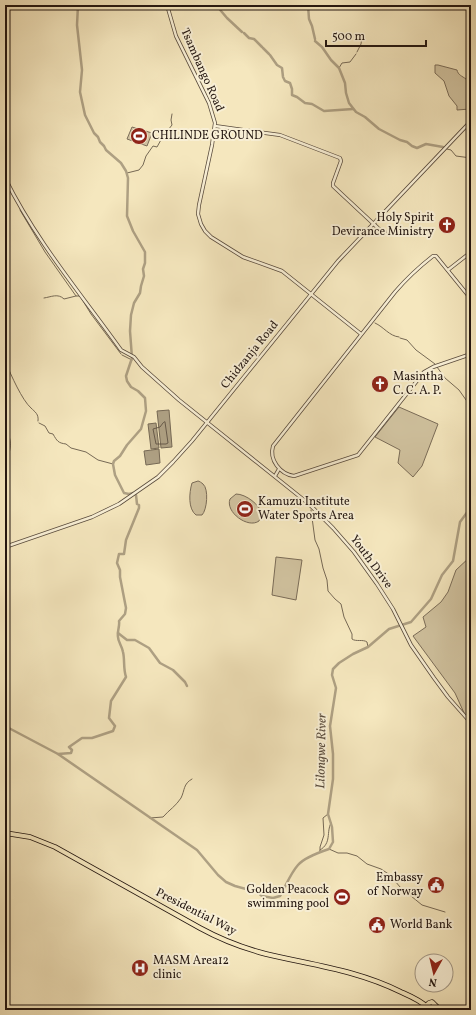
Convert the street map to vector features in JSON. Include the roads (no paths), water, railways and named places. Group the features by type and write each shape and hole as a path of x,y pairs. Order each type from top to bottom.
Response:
{"main road":[{"name":"Presidential Way","path":"5,833 25,836 46,843 81,861 194,925 221,938 259,952 353,973 385,984 423,1003 428,1009"},
{"name":"Presidential Way","path":"409,996 424,1002 434,1002 435,1009"},
{"path":"428,1009 428,1004 430,1002"},
{"path":"435,1009 441,1010"}],"street":[{"name":"Tsambango Road","path":"167,5 176,36 209,103 214,117 215,126 199,205 199,216 202,228 211,237 243,257 253,262 282,271 361,334"},
{"name":"Chidzanja Road","path":"5,547 92,517 124,501 158,477 182,453 207,424 338,261 471,121"},
{"path":"215,126 280,134 340,158 341,160 333,185 381,232 385,232"},
{"name":"Youth Drive","path":"5,178 22,210 62,272 121,350 132,356 144,369 207,424 275,476 315,510 344,539 377,584 398,618 415,651 443,690 471,723"},
{"path":"448,270 471,252"},
{"path":"471,299 436,256 433,256 407,278 273,446 273,457 276,465 279,469 289,475 296,476 358,455 424,372 432,367 471,354"},
{"path":"275,476 279,469"}],"water":[{"path":"169,410 172,447 161,448 157,411"},
{"path":"156,423 159,448 151,449 148,424"},
{"path":"159,449 160,463 146,465 144,451"}],"waterway":[{"path":"78,5 77,25 82,70 80,92 85,115 100,142 106,150 121,163 126,171 128,178 127,216 133,231 145,252 145,263 143,269 144,276 140,293 134,303 131,315 130,331 132,358 126,376 131,387 145,398 146,411 141,429 113,464 115,475 124,493 133,493"},
{"path":"216,5 242,32"},
{"path":"308,5 309,19 315,39"},
{"path":"244,33 249,38 254,39 262,47"},
{"path":"357,52 361,44 362,37"},
{"path":"315,41 322,47 339,68 345,83 349,103 356,112 365,117 379,129 407,142 412,146 417,148 426,144 443,147"},
{"path":"263,48 269,54"},
{"path":"339,68 342,63 350,62 356,54"},
{"path":"270,55 277,65 282,68 285,81 290,83 292,95 305,103 312,104 324,111 353,109"},
{"path":"127,173 139,170 153,146 157,147 162,138 166,136 172,125 172,114"},
{"path":"447,149 451,150 456,156 471,158"},
{"path":"20,210 45,252 76,296 80,296 91,314 121,354"},
{"path":"44,298 59,296 64,299 76,296"},
{"path":"375,323 392,335 399,337"},
{"path":"400,338 407,340 416,350 435,364"},
{"path":"122,355 132,360"},
{"path":"6,363 20,393 37,415 38,421"},
{"path":"437,367 445,378 459,390 471,407"},
{"path":"39,423 45,426 49,433 53,434 59,442 66,444 71,448 86,452 98,460 113,464"},
{"path":"58,754 71,753 72,750 69,747 82,738 92,738 113,731 115,726 109,718 111,701 126,677 123,652 118,635 119,621 125,614 126,608 120,570 117,563 119,554 124,554 126,540 139,508 136,495"},
{"name":"Lilongwe River","path":"5,726 58,754 197,850 218,875 226,882 257,892 262,896 273,898 280,896 290,876 298,865 308,858 329,849 333,842 332,827 328,814 333,779 333,754 330,726 336,688 332,675 333,669 353,654 368,647 389,629 411,622 431,599 442,575 453,561 460,522 471,507"},
{"path":"311,510 315,540 319,549 327,580 328,591 341,604 344,617 352,634 352,639 365,641 367,642 368,647"},
{"path":"118,633 127,640 135,640 149,648 160,663 173,670 187,686"},
{"path":"150,818 163,817 175,806 181,798 186,785 192,779"},
{"path":"320,852 324,835 323,818 328,814"},
{"path":"320,850 326,844 331,823"},
{"path":"329,849 338,853 347,853 357,856 367,864 381,869 390,875 400,887 422,905 445,912"}],"place":[{"name":"CHILINDE GROUND","path":"139,136"},
{"name":"Holy Spirit Devirance Ministry","path":"447,225"},
{"name":"Masintha C. C. A. P.","path":"380,384"},
{"name":"Kamuzu Institute Water Sports Area","path":"245,509"},
{"name":"Embassy of Norway","path":"436,885"},
{"name":"Golden Peacock swimming pool","path":"342,897"},
{"name":"World Bank","path":"377,925"},
{"name":"MASM Area12 clinic","path":"140,968"}]}
